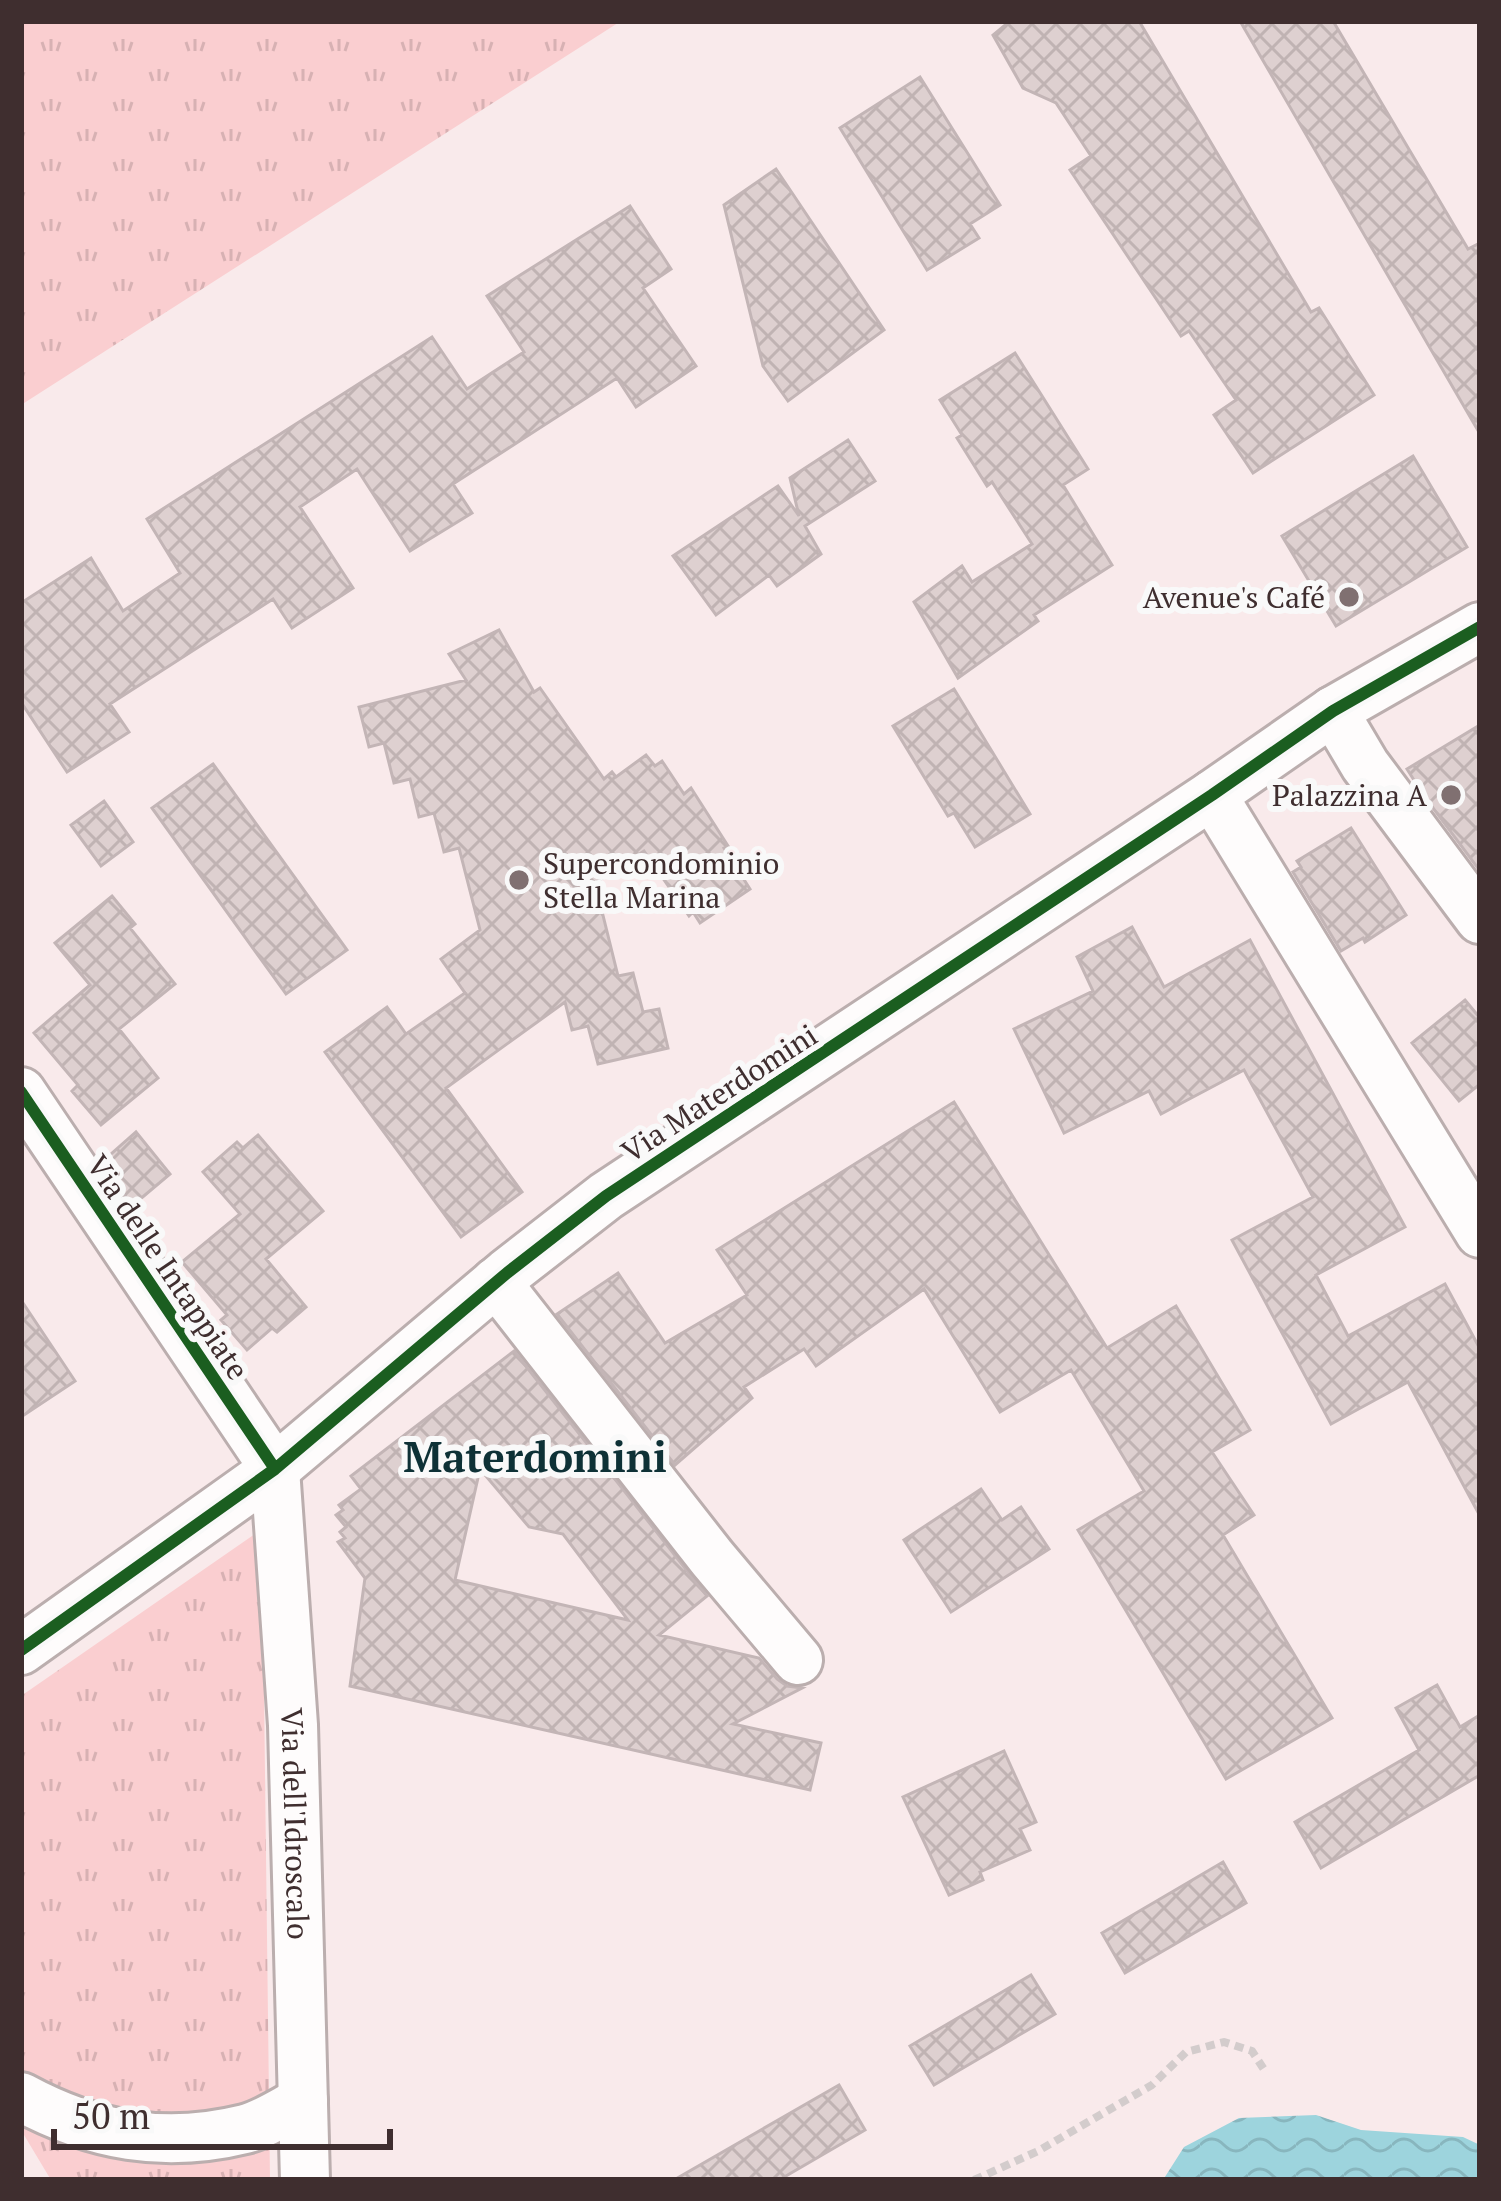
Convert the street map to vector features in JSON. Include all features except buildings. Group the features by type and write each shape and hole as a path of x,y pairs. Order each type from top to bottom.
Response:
{"street":[{"name":"Via Materdomini","path":"21,1650 275,1469 496,1282 606,1196 1333,711 1480,627"},
{"path":"1333,711 1364,765 1480,919"},
{"path":"1212,795 1480,1233"},
{"name":"Via delle Intappiate","path":"21,1092 275,1469"},
{"path":"496,1282 798,1660"},
{"name":"Via dell'Idroscalo","path":"275,1469 293,1725 305,2180"},
{"path":"21,2097 70,2121 122,2136 176,2139 249,2128 303,2101"}],"path":[{"path":"974,2180 1038,2151 1152,2085 1186,2053 1224,2042 1252,2050 1265,2071"}],"green space":[{"path":"21,21 621,21 21,405"},
{"path":"262,1529 270,2180 51,2180 21,2130 21,1696"}],"water":[{"path":"1316,2115 1361,2130 1463,2137 1480,2145 1480,2180 1163,2180 1184,2147 1239,2118"}],"cycle path":[{"path":"21,1650 275,1469 606,1196 1333,711 1480,627"},
{"path":"21,1092 275,1469"}],"place":[{"name":"Avenue's Café","path":"1349,597"},
{"name":"Palazzina A","path":"1451,795"},
{"name":"Supercondominio Stella Marina","path":"519,880"}],"district":[{"name":"Materdomini","path":"535,1456"}]}
